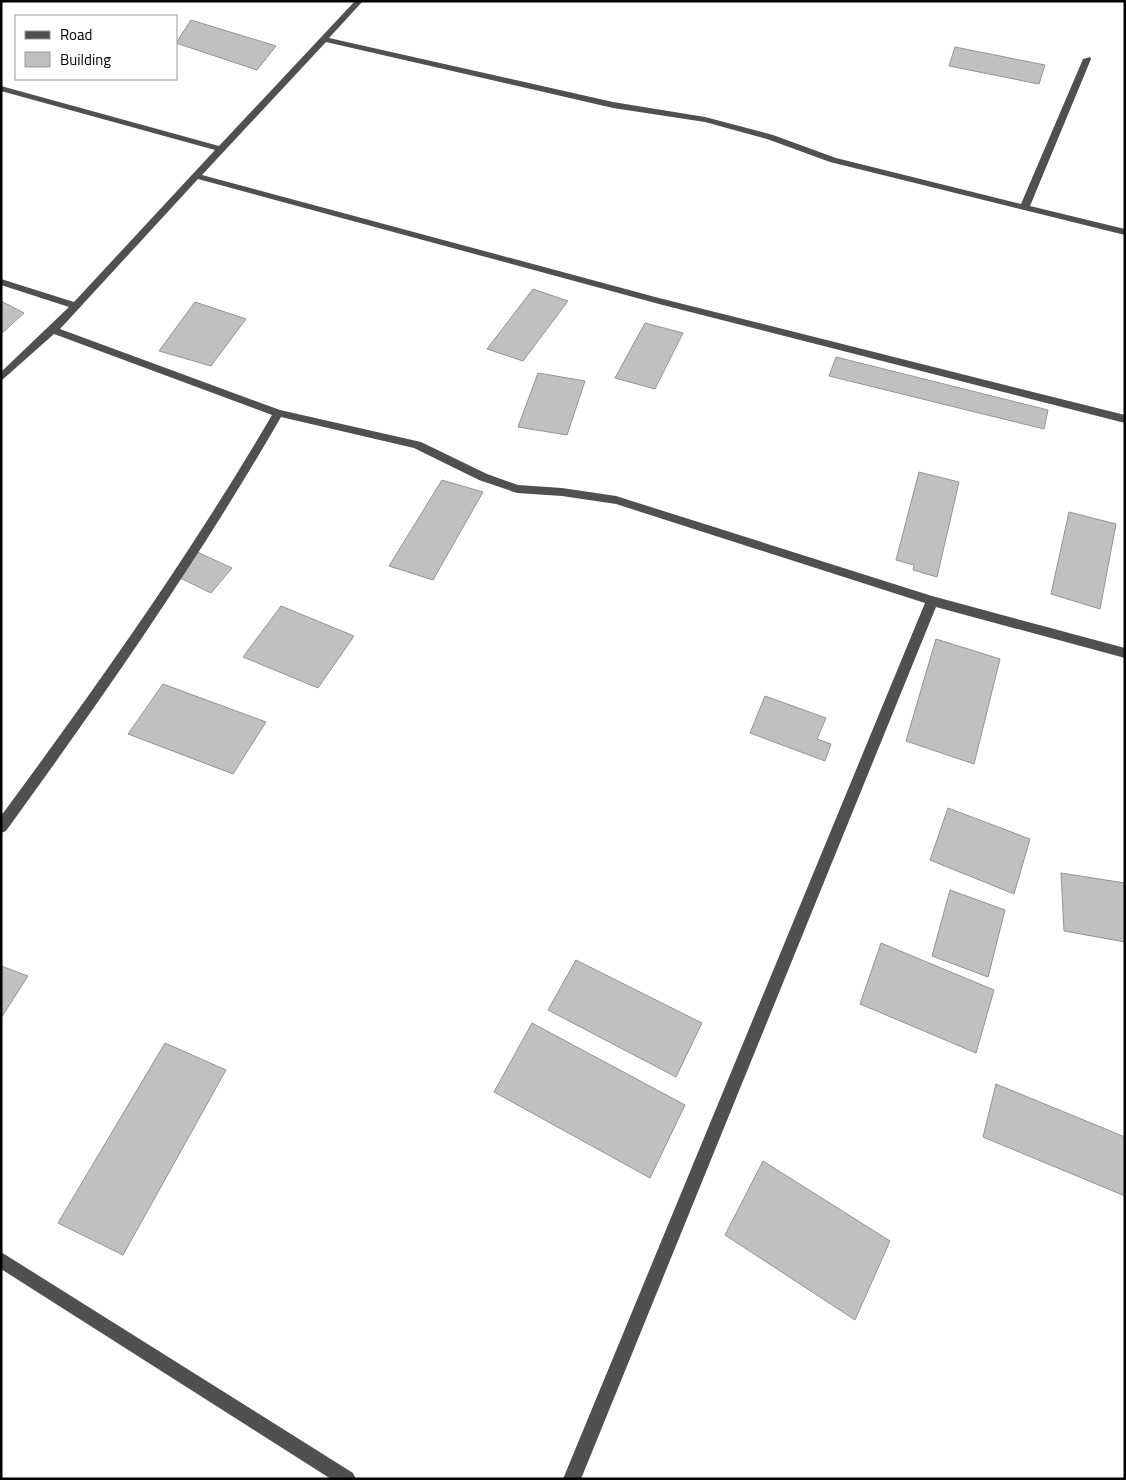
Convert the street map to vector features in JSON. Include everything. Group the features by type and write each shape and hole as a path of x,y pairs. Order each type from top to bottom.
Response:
{"street":[{"path":"1,378 76,306 359,1"},
{"path":"325,39 613,105 705,120 770,137 833,160 1125,232"},
{"path":"1024,208 1087,59"},
{"path":"1,88 221,149"},
{"path":"196,176 649,298 1125,419"},
{"path":"1,282 76,306"},
{"path":"53,330 278,413 417,445 483,477 517,489 562,492 616,500 932,600 1125,653"},
{"path":"1,827 131,648 250,463 278,413"},
{"path":"572,1479 932,600"},
{"path":"1,1260 346,1479"}],"building":[{"path":"191,20 276,46 257,70 178,44 178,40"},
{"path":"955,47 1045,65 1039,84 949,66"},
{"path":"533,289 568,301 523,361 487,349"},
{"path":"1,301 24,313 1,334"},
{"path":"195,302 246,319 211,366 159,351"},
{"path":"645,323 683,333 655,389 615,378"},
{"path":"836,357 1048,410 1044,429 829,376"},
{"path":"538,373 585,381 567,435 518,427"},
{"path":"919,472 959,482 937,577 913,570 914,565 896,560"},
{"path":"442,480 483,492 433,580 389,566"},
{"path":"1069,512 1116,524 1100,609 1051,594"},
{"path":"195,551 232,568 211,593 174,575"},
{"path":"281,606 354,636 318,688 243,657"},
{"path":"936,639 1000,659 974,764 906,741"},
{"path":"163,684 266,722 233,774 128,734"},
{"path":"765,696 826,718 817,739 831,744 825,761 750,733"},
{"path":"948,808 1030,839 1014,894 930,860"},
{"path":"1061,873 1125,883 1125,942 1064,931"},
{"path":"950,890 1005,910 988,977 932,956"},
{"path":"881,943 994,990 976,1053 860,1004"},
{"path":"576,960 702,1023 676,1077 548,1010"},
{"path":"1,966 28,976 1,1018"},
{"path":"532,1023 685,1105 650,1178 494,1092"},
{"path":"165,1043 226,1070 123,1255 58,1223"},
{"path":"996,1084 1125,1137 1125,1196 983,1137"},
{"path":"763,1161 890,1241 855,1320 725,1235"}]}
